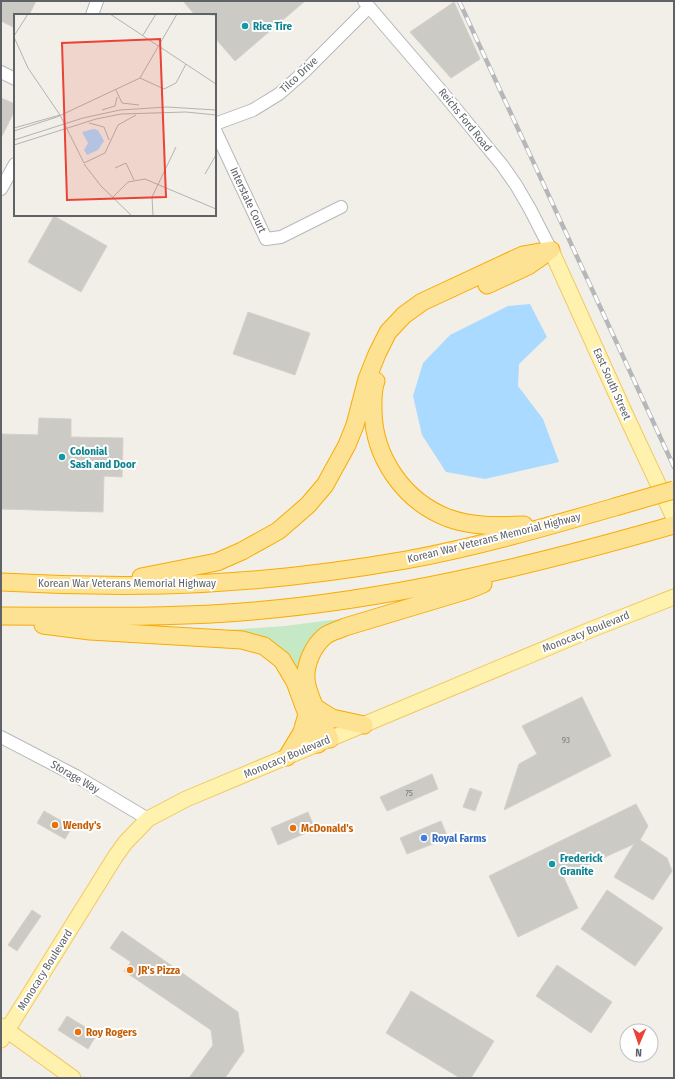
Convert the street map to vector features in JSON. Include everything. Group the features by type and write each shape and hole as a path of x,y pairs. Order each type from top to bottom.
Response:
{"highway":[{"path":"551,250 528,266 421,315 399,334 379,371 373,398 373,417 379,447 391,472 410,494 424,506 448,518 478,525 560,523"},
{"path":"94,585 217,562 278,532 308,505 325,485 348,445 367,379 377,354 388,332 400,319 422,302 523,255 551,250"},
{"name":"Korean War Veterans Memorial Highway","path":"1,582 94,585 163,585 290,577 407,560 460,548 560,523 674,490"},
{"path":"1,616 164,616 228,613 350,600 415,589 467,578 631,538 674,525"},
{"path":"287,757 302,732 311,711 306,679 307,666 317,645 326,635 345,627 468,590 546,559"},
{"path":"1,619 90,631 218,638 254,642 264,646 282,660 311,711 324,742"},
{"path":"311,711 332,718 364,725"}],"main road":[{"name":"East South Street","path":"551,250 674,518"},
{"name":"Monocacy Boulevard","path":"3,1032 115,857 137,829 148,819 186,799 590,630 674,597"},
{"path":"3,1032 73,1078"}],"street":[{"path":"92,14 97,1"},
{"name":"Tilco Drive","path":"216,124 253,110 279,94 304,72 366,4"},
{"name":"Reichs Ford Road","path":"366,4 502,165 530,209 551,250"},
{"path":"1,72 14,78"},
{"name":"Interstate Court","path":"216,132 266,239 280,237 341,207"},
{"path":"1,189 14,166"},
{"name":"Storage Way","path":"1,737 76,776 148,819"}],"green space":[{"path":"370,615 343,622 299,674 289,661 199,632 285,626"}],"water":[{"path":"530,304 547,337 519,364 518,386 543,419 559,462 485,479 446,472 422,435 413,396 423,363 450,335 508,306"}],"building":[{"path":"1,1 36,1 30,14 14,14 14,28 1,21"},
{"name":"Rice Tire","path":"183,1 305,1 235,61 216,39 216,14 194,14"},
{"path":"454,2 480,59 451,78 410,32"},
{"path":"1,98 14,104 14,112 1,138"},
{"path":"54,216 107,246 81,292 28,262"},
{"path":"248,312 310,333 295,375 233,354"},
{"name":"Colonial Sash and Door","path":"39,418 71,419 71,437 123,438 122,477 104,476 103,512 1,509 1,434 38,435"},
{"path":"582,697 611,756 504,810 519,764 537,754 522,726"},
{"path":"432,774 438,789 387,811 380,797"},
{"path":"470,788 482,792 475,811 463,807"},
{"name":"Frederick Granite","path":"636,804 648,826 640,840 667,858 672,871 653,900 614,877 634,844 563,876 578,908 518,937 489,876"},
{"name":"Wendy's","path":"44,811 72,827 65,839 37,823"},
{"name":"McDonald's","path":"308,812 315,829 278,845 271,828"},
{"name":"Royal Farms","path":"441,821 448,838 407,854 400,838"},
{"path":"607,890 663,928 635,966 581,929"},
{"path":"32,910 41,916 17,951 8,945"},
{"path":"122,931 238,1012 244,1051 225,1078 189,1078 213,1045 211,1030 124,971 131,962 110,948"},
{"path":"557,965 612,1002 591,1033 536,996"},
{"path":"411,991 494,1041 471,1078 460,1078 386,1033"},
{"name":"Roy Rogers","path":"67,1016 97,1034 88,1049 58,1030"}],"railway":[{"path":"459,1 674,467"}],"place":[{"name":"Rice Tire","path":"245,26"},
{"name":"Colonial Sash and Door","path":"62,457"},
{"name":"Wendy's","path":"55,825"},
{"name":"McDonald's","path":"293,828"},
{"name":"Royal Farms","path":"424,838"},
{"name":"Frederick Granite","path":"552,864"},
{"name":"JR's Pizza","path":"130,970"},
{"name":"Roy Rogers","path":"78,1032"}]}
